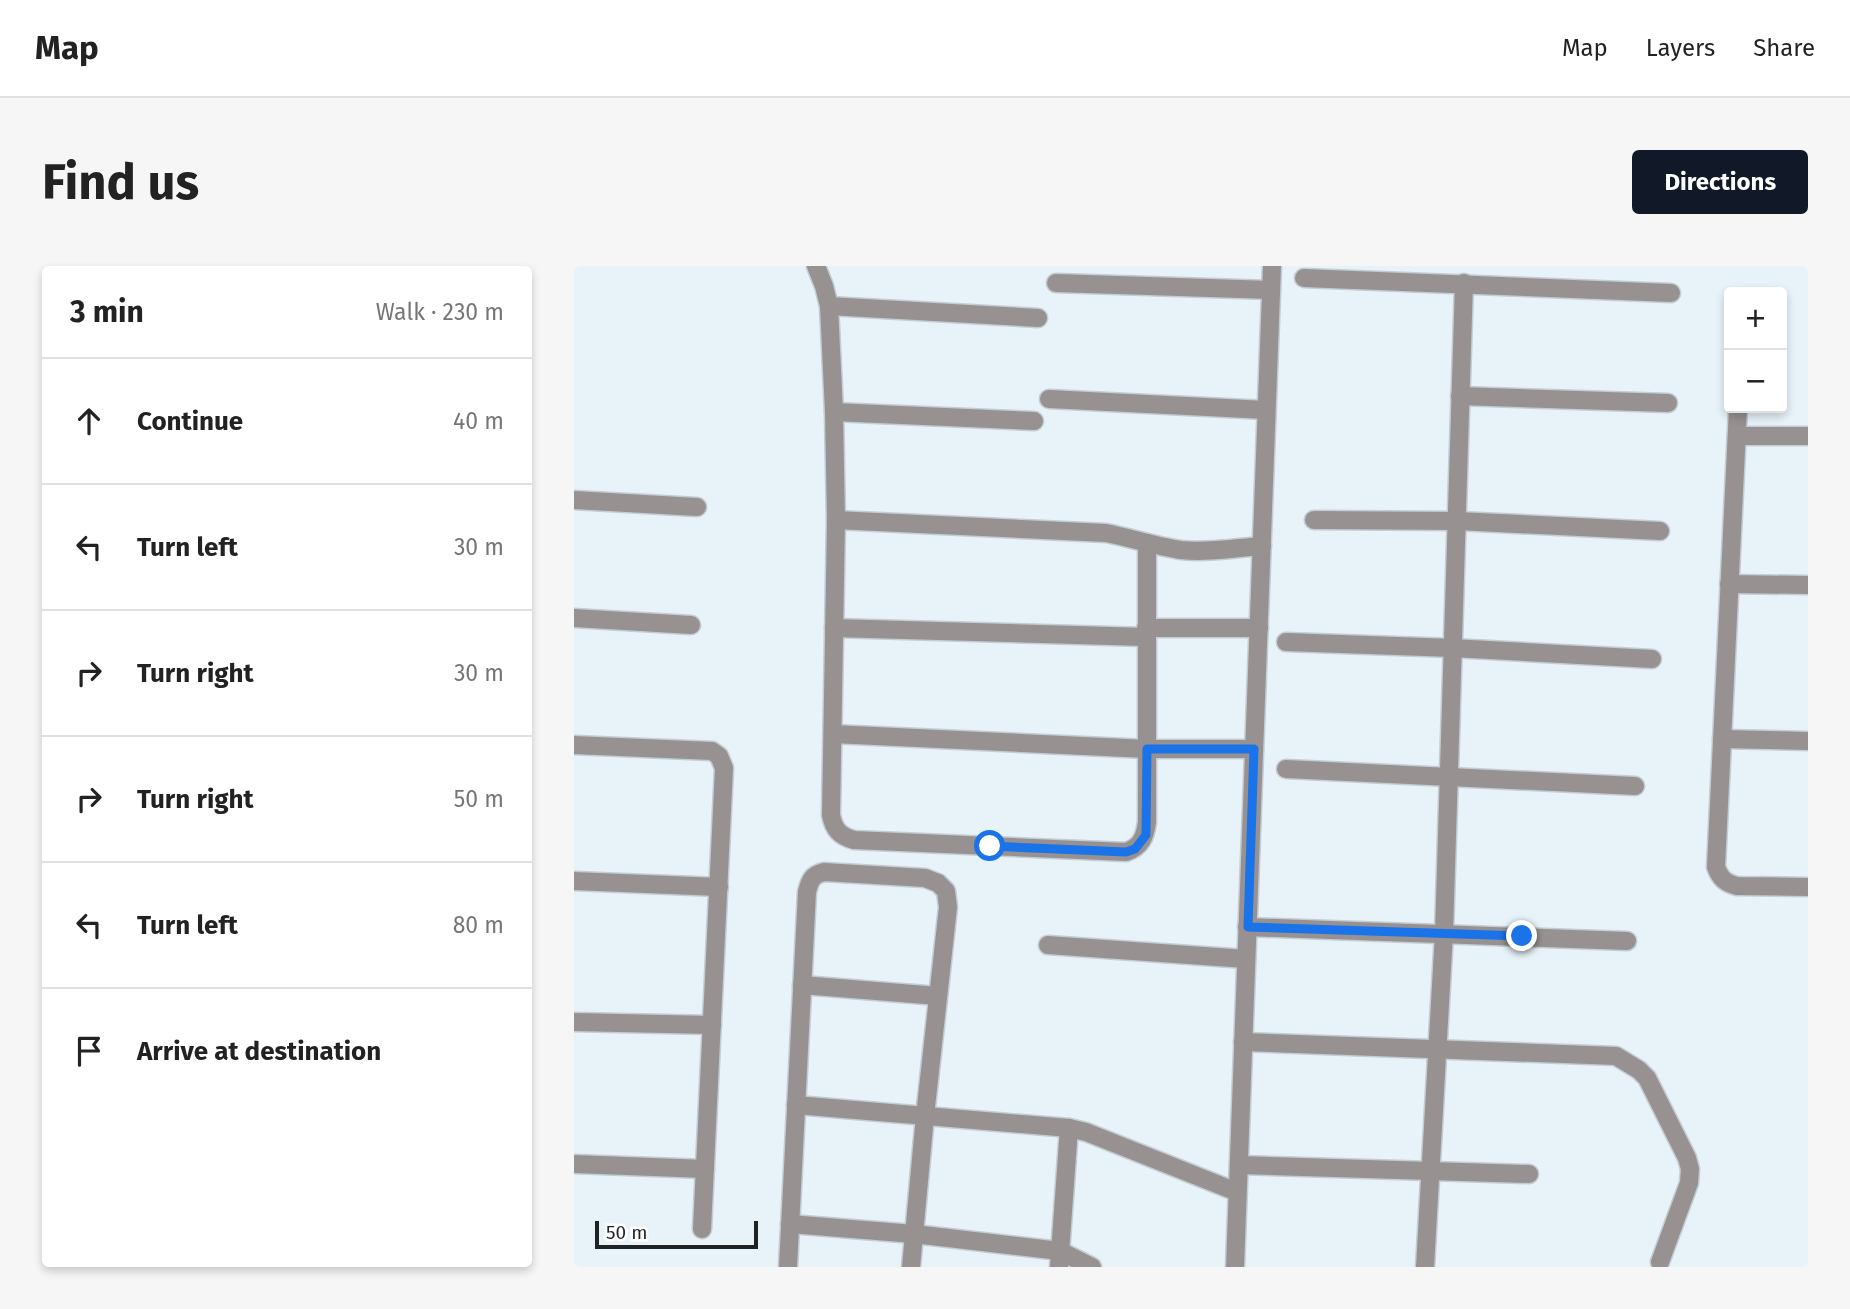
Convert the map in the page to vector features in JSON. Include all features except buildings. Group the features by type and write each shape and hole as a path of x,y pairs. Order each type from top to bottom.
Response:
{"street":[{"path":"816,266 829,306 834,412 836,520 831,815 836,831 854,841 1126,852 1135,849 1146,835 1146,543"},
{"path":"1235,1267 1272,266"},
{"path":"1304,278 1671,293"},
{"path":"1056,283 1271,290"},
{"path":"1425,1267 1444,933 1464,283"},
{"path":"829,306 1038,318"},
{"path":"1461,396 1668,403"},
{"path":"1049,399 1266,410"},
{"path":"834,412 1034,421"},
{"path":"1738,413 1716,867 1728,884 1737,886 1808,887"},
{"path":"1737,436 1808,436"},
{"path":"574,500 697,507"},
{"path":"836,520 1106,533 1181,550 1262,546"},
{"path":"1314,520 1458,521 1660,531"},
{"path":"1730,584 1808,585"},
{"path":"574,618 691,625"},
{"path":"834,628 1145,633 1259,628"},
{"path":"1286,642 1652,659"},
{"path":"833,734 1147,749 1254,749"},
{"path":"1722,739 1808,741"},
{"path":"574,745 712,751 719,756 724,768 702,1229"},
{"path":"1286,769 1635,786"},
{"path":"788,1267 807,892 816,874 824,872 925,878 938,883 946,891 948,907 911,1267"},
{"path":"574,881 719,887"},
{"path":"1248,927 1627,941"},
{"path":"1048,945 1247,959"},
{"path":"802,985 938,996"},
{"path":"574,1022 712,1025"},
{"path":"1243,1042 1616,1056 1647,1078 1687,1158 1690,1170 1689,1183 1660,1262"},
{"path":"796,1105 1069,1128 1086,1132 1237,1192"},
{"path":"1059,1259 1069,1128"},
{"path":"574,1164 705,1169"},
{"path":"1239,1165 1529,1174"},
{"path":"790,1224 914,1234 1092,1267"}],"route":[{"path":"990,846 1126,852 1135,849 1146,835 1147,749 1254,749 1248,927 1522,936"}]}
